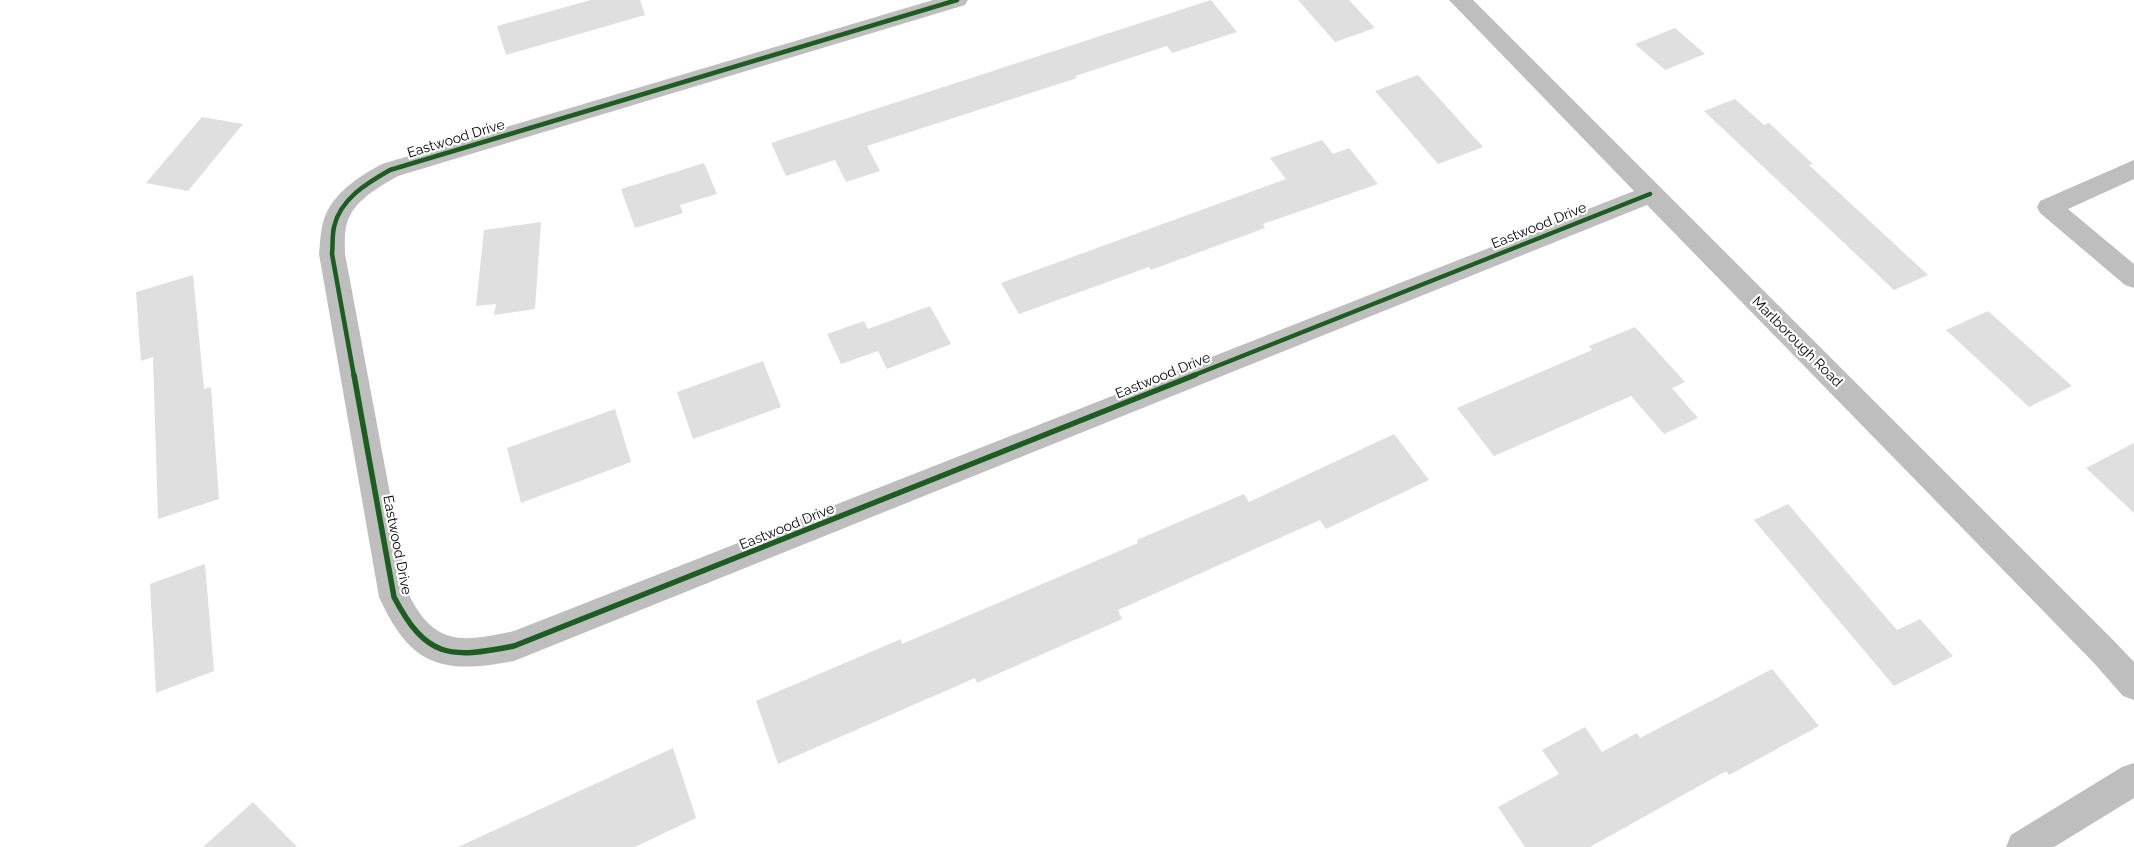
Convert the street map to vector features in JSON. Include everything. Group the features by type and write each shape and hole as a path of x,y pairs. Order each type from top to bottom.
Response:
{"street":[{"name":"Eastwood Drive","path":"957,0 390,170 360,187 346,204 335,222 332,254 394,597 409,625 425,642 446,651 476,654 522,643 1650,194"},
{"name":"Marlborough Road","path":"1460,0 2104,652 2134,685"},
{"path":"2134,169 2049,207 2134,278"},
{"path":"2023,847 2134,779"}],"building":[{"path":"591,0 640,0 645,15 506,55 497,26"},
{"path":"1211,0 1237,32 1172,53 1167,46 1075,76 1077,78 867,146 880,171 846,182 835,160 786,176 771,143"},
{"path":"1298,0 1349,0 1375,28 1335,42"},
{"path":"1675,28 1705,54 1665,70 1635,44"},
{"path":"1418,75 1483,147 1438,164 1375,91"},
{"path":"1735,99 1764,125 1769,123 1813,164 1809,165 1928,275 1894,290 1704,111"},
{"path":"202,117 243,124 188,191 146,183"},
{"path":"1322,140 1333,154 1349,148 1378,184 1263,224 1265,228 1151,270 1149,267 1019,314 1001,283 1286,179 1270,158"},
{"path":"704,163 717,194 680,205 683,213 635,228 621,189"},
{"path":"541,222 535,309 494,315 496,304 476,306 484,230"},
{"path":"193,275 204,389 211,387 219,499 158,519 153,357 141,361 136,292"},
{"path":"930,306 951,344 887,369 878,351 841,364 827,334 864,321 868,329"},
{"path":"1988,311 2072,386 2029,407 1946,330"},
{"path":"1635,327 1685,382 1672,388 1698,418 1664,434 1631,396 1494,456 1457,408 1592,350 1589,346"},
{"path":"763,361 781,407 693,439 677,392"},
{"path":"615,409 631,462 521,503 507,448"},
{"path":"1394,434 1429,480 1326,529 1320,520 1118,610 1122,619 977,683 975,678 778,764 756,701 901,639 902,644 1138,543 1137,540 1244,494 1249,502"},
{"path":"2134,443 2134,513 2086,468"},
{"path":"1788,504 1897,630 1920,619 1953,656 1894,686 1754,520"},
{"path":"205,564 214,671 156,693 150,584"},
{"path":"1772,669 1819,726 1729,775 1726,771 1590,847 1525,847 1498,807 1559,774 1542,750 1585,727 1602,752 1637,733 1640,738"},
{"path":"673,748 696,818 635,847 458,847"},
{"path":"253,802 297,847 203,847"}],"cycle path":[{"path":"957,0 390,170 357,191 344,205 334,227 332,254 394,597 407,621 419,636 431,645 457,652 471,653 514,646 1650,194"}]}
